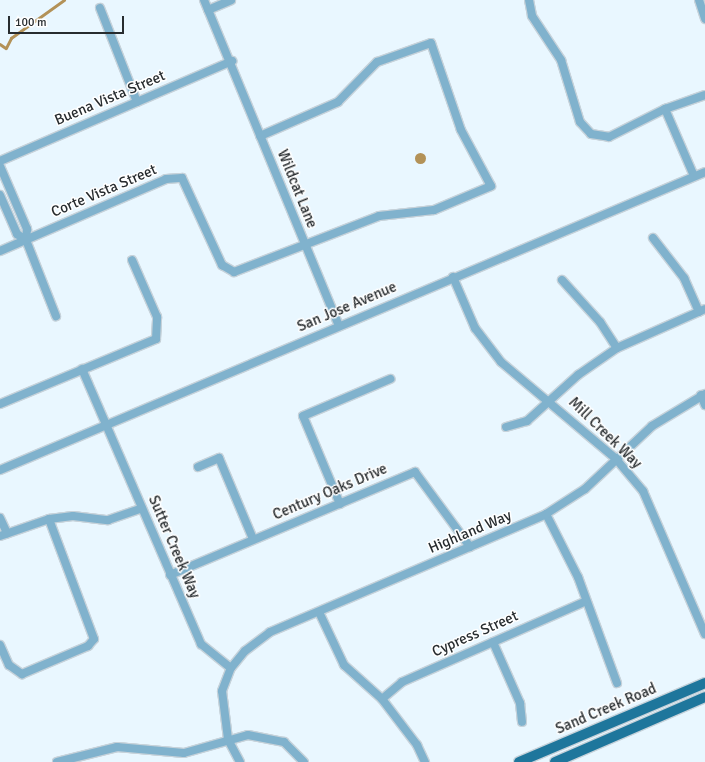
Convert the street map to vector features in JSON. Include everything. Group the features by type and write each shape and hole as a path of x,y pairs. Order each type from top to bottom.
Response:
{"main road":[{"name":"Sand Creek Road","path":"519,762 705,683"},
{"name":"Sand Creek Road","path":"555,762 705,698"}],"street":[{"name":"Wildcat Lane","path":"204,0 232,61 260,136 339,326"},
{"path":"208,10 231,0"},
{"path":"529,0 532,16 561,60 580,122 591,134 610,137 666,109 705,95"},
{"path":"699,0 705,19"},
{"path":"100,8 137,102"},
{"path":"260,136 338,102 377,62 431,43 461,130 491,186 434,210 379,216 305,247"},
{"name":"Buena Vista Street","path":"0,161 232,61"},
{"path":"666,109 694,176"},
{"path":"0,166 27,229 26,240 56,316"},
{"name":"San Jose Avenue","path":"0,470 453,277 705,172"},
{"name":"Corte Vista Street","path":"0,251 166,179 182,178 222,265 234,272 305,247"},
{"path":"0,194 17,234 26,240"},
{"path":"506,427 527,422 578,375 617,348 702,310 684,278 653,238"},
{"path":"0,404 156,339 157,317 132,260"},
{"name":"Mill Creek Way","path":"453,277 475,328 501,362 550,401 616,459 643,491 705,634"},
{"path":"562,280 600,322 617,348"},
{"name":"Sutter Creek Way","path":"82,369 108,425 170,576 202,644 231,668"},
{"path":"340,504 303,416 390,379"},
{"path":"703,394 705,404"},
{"name":"Highland Way","path":"240,762 228,738 222,691 231,668 244,651 270,632 546,514 585,489 652,426 703,394"},
{"path":"198,467 219,458 253,539"},
{"name":"Century Oaks Drive","path":"170,576 253,539 415,472 470,547"},
{"path":"0,518 3,535 48,519 73,516 108,520 142,508"},
{"path":"546,514 578,577 584,602 617,683"},
{"path":"0,645 9,665 22,674 88,646 94,639 48,519"},
{"name":"Cypress Street","path":"382,699 402,682 584,602"},
{"path":"319,612 344,665 382,699 418,744 425,762"},
{"path":"493,642 520,703 522,722"},
{"path":"57,762 117,747 184,753 208,748 228,738 264,736 284,742 304,762"}],"shaded area":[{"path":"420,152 424,154 426,158 424,162 420,164 416,162 414,158 416,154"}],"waterway":[{"path":"0,44 6,48 11,38 64,0"}]}
